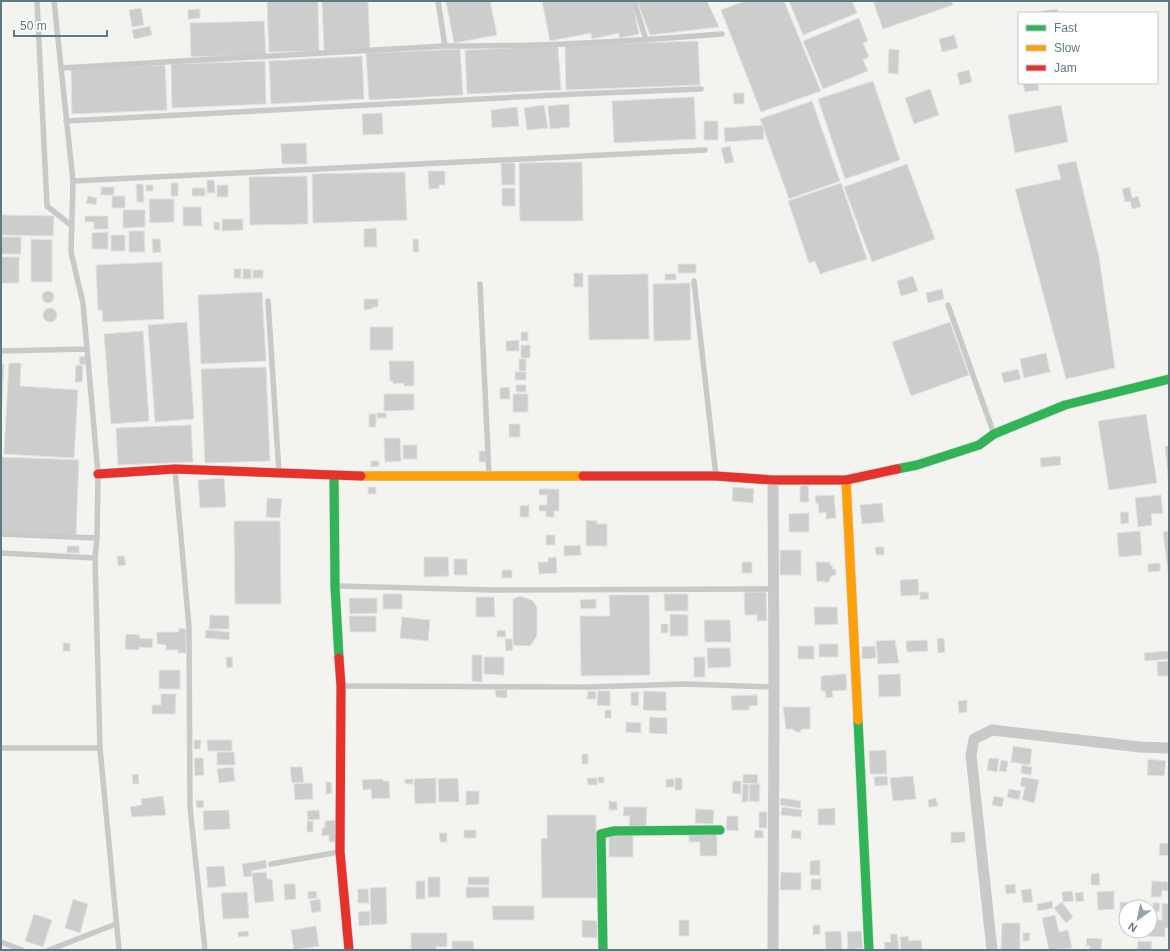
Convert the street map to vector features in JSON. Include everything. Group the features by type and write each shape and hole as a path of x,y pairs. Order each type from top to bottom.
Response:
{"street":[{"path":"98,474 174,469 334,476 716,476 773,480 846,480 917,465 979,445 994,434 1065,405 1169,379"},
{"path":"334,476 335,586 341,686 340,852 349,950"},
{"path":"773,480 773,950"},
{"path":"846,480 869,950"},
{"path":"992,950 971,755 974,739 992,730 1140,748 1169,748"},
{"path":"603,950 601,834 614,831 720,830"}],"lane":[{"path":"37,1 47,206 72,226"},
{"path":"54,1 73,181 71,252 82,303 98,474 98,538 95,558 100,748 119,950"},
{"path":"438,1 445,46"},
{"path":"634,1 646,40"},
{"path":"61,68 445,46 506,46 646,40 722,34"},
{"path":"66,121 576,94 701,89"},
{"path":"73,181 705,150"},
{"path":"694,281 716,476"},
{"path":"480,284 488,475"},
{"path":"268,301 279,474"},
{"path":"948,305 994,434"},
{"path":"1,351 87,349"},
{"path":"174,469 189,627 190,807 205,950"},
{"path":"1,534 98,538"},
{"path":"1,552 95,558"},
{"path":"335,586 494,590 773,589"},
{"path":"341,686 590,687 685,684 774,687"},
{"path":"1,748 100,748"},
{"path":"271,864 340,852"},
{"path":"48,950 116,924"},
{"path":"1,942 22,950"}],"building":[{"path":"267,1 318,1 319,51 269,52"},
{"path":"322,1 368,1 370,49 324,51"},
{"path":"446,1 490,1 497,35 454,43"},
{"path":"542,1 632,1 639,34 619,38 619,33 592,39 591,33 550,41"},
{"path":"637,1 707,1 719,27 650,35"},
{"path":"745,1 784,1 821,91 761,112 721,10"},
{"path":"789,1 852,1 857,13 803,35"},
{"path":"873,1 951,1 953,5 883,29"},
{"path":"141,8 144,25 132,27 129,10"},
{"path":"200,9 200,18 188,19 188,10"},
{"path":"1057,9 1058,12 1042,12"},
{"path":"859,18 868,41 863,43 869,57 863,60 868,71 823,89 803,41"},
{"path":"264,21 266,55 191,57 190,23"},
{"path":"150,26 152,35 134,39 132,30"},
{"path":"954,35 958,48 942,52 939,39"},
{"path":"698,41 700,85 566,90 565,45"},
{"path":"558,46 561,90 467,94 465,50"},
{"path":"460,49 463,95 369,100 366,53"},
{"path":"889,49 899,50 898,74 888,73"},
{"path":"362,56 364,99 271,104 269,61"},
{"path":"265,61 266,104 172,108 171,64"},
{"path":"165,65 167,110 72,114 71,68"},
{"path":"969,70 972,82 960,85 957,73"},
{"path":"873,81 900,160 845,179 818,99"},
{"path":"1023,84 1038,84 1039,90 1025,92"},
{"path":"930,89 939,115 914,124 905,98"},
{"path":"733,93 744,93 744,104 734,104"},
{"path":"694,97 696,139 614,143 612,101"},
{"path":"812,101 840,181 789,199 760,119"},
{"path":"569,104 570,127 550,129 548,106"},
{"path":"544,105 548,128 527,130 524,108"},
{"path":"1061,105 1068,142 1015,153 1008,115"},
{"path":"517,107 519,126 492,128 491,110"},
{"path":"382,113 383,134 363,135 362,114"},
{"path":"704,121 718,121 718,140 704,140"},
{"path":"763,125 764,139 725,142 724,128"},
{"path":"306,143 307,164 282,164 281,144"},
{"path":"730,146 734,162 725,164 721,148"},
{"path":"1076,161 1099,257 1115,368 1066,379 1015,189 1061,179 1057,165"},
{"path":"582,162 583,221 520,221 519,163"},
{"path":"501,163 515,163 515,185 502,185"},
{"path":"907,164 935,239 872,262 844,187"},
{"path":"428,171 445,171 445,185 439,185 439,188 429,189"},
{"path":"405,172 407,220 313,223 312,174"},
{"path":"307,176 308,224 250,225 249,177"},
{"path":"207,180 214,180 215,193 207,193"},
{"path":"171,183 178,183 178,196 171,196"},
{"path":"841,183 867,259 820,274 815,261 809,263 788,201"},
{"path":"136,184 143,184 144,202 137,202"},
{"path":"146,185 153,185 153,191 146,191"},
{"path":"217,185 228,185 228,197 217,197"},
{"path":"101,187 114,187 114,195 101,195"},
{"path":"1130,187 1132,198 1138,196 1141,207 1132,209 1130,201 1125,202 1122,189"},
{"path":"192,188 205,188 205,196 192,196"},
{"path":"502,188 515,188 515,206 502,206"},
{"path":"88,196 97,198 96,205 86,203"},
{"path":"112,196 125,196 125,208 112,208"},
{"path":"149,199 174,199 174,222 150,223"},
{"path":"183,207 201,207 202,226 183,226"},
{"path":"123,210 145,210 145,227 123,228"},
{"path":"1,215 54,216 53,236 1,235"},
{"path":"85,216 108,216 108,229 94,229 94,222 85,222"},
{"path":"222,219 243,219 243,230 222,231"},
{"path":"214,222 219,222 220,230 214,230"},
{"path":"376,228 377,247 364,247 364,229"},
{"path":"129,231 144,231 145,252 129,252"},
{"path":"108,232 108,249 92,249 92,233"},
{"path":"111,235 125,235 125,251 111,251"},
{"path":"1,237 21,237 21,254 1,254"},
{"path":"31,239 52,240 52,282 31,282"},
{"path":"152,239 160,239 161,252 153,253"},
{"path":"413,239 418,239 419,252 413,252"},
{"path":"1,257 19,257 19,283 2,283"},
{"path":"162,262 164,319 103,322 102,310 98,310 96,265"},
{"path":"678,264 696,264 696,273 678,273"},
{"path":"234,269 241,269 241,278 234,278"},
{"path":"243,269 251,269 251,279 243,279"},
{"path":"253,270 263,270 263,278 253,278"},
{"path":"574,273 583,273 583,287 574,287"},
{"path":"648,274 649,339 589,340 588,275"},
{"path":"665,274 676,274 676,280 665,280"},
{"path":"913,276 918,291 901,296 897,281"},
{"path":"690,283 691,340 654,341 653,284"},
{"path":"942,289 944,299 928,303 926,293"},
{"path":"48,291 52,293 54,297 52,301 48,303 44,301 42,297 44,293"},
{"path":"262,292 266,361 201,364 198,295"},
{"path":"364,299 378,299 378,307 364,310"},
{"path":"50,308 55,310 57,315 55,320 50,322 45,320 43,315 45,310"},
{"path":"187,322 194,419 155,422 148,325"},
{"path":"950,322 969,375 911,396 892,342"},
{"path":"370,327 393,327 393,350 370,350"},
{"path":"143,331 149,421 111,424 104,334"},
{"path":"521,332 528,332 528,341 521,341"},
{"path":"519,340 519,351 506,351 506,341"},
{"path":"521,345 530,345 530,358 521,358"},
{"path":"1046,353 1050,372 1024,378 1020,359"},
{"path":"85,356 86,364 80,365 79,357"},
{"path":"519,359 526,359 526,371 519,371"},
{"path":"389,361 414,361 414,386 404,386 404,383 393,384 393,381 390,381"},
{"path":"9,363 21,363 20,386 78,390 74,458 4,454"},
{"path":"1,364 4,364 1,421"},
{"path":"76,365 83,366 82,382 75,382"},
{"path":"266,367 270,461 205,463 201,369"},
{"path":"1018,369 1021,379 1004,383 1001,373"},
{"path":"515,372 526,372 526,380 515,380"},
{"path":"516,385 526,385 526,392 516,392"},
{"path":"509,387 510,399 500,399 500,388"},
{"path":"384,394 414,394 414,410 384,411"},
{"path":"513,394 528,394 528,412 513,412"},
{"path":"377,413 386,413 386,418 377,418"},
{"path":"369,414 376,414 376,427 369,427"},
{"path":"1146,414 1157,483 1109,490 1098,421"},
{"path":"509,424 520,424 520,437 509,437"},
{"path":"191,425 193,462 118,465 116,428"},
{"path":"384,438 400,438 401,461 385,462"},
{"path":"403,445 417,445 417,459 403,459"},
{"path":"1165,446 1169,446 1169,487"},
{"path":"479,451 486,451 486,462 479,462"},
{"path":"1060,456 1061,465 1041,467 1040,458"},
{"path":"1,457 79,460 76,535 1,532"},
{"path":"371,461 379,461 379,466 371,467"},
{"path":"224,478 226,507 200,508 198,480"},
{"path":"808,485 809,502 800,502 800,486"},
{"path":"368,487 376,487 376,494 368,494"},
{"path":"733,487 754,489 753,503 732,501"},
{"path":"539,489 559,489 559,511 554,511 554,517 546,517 546,511 539,511 539,505 547,505 547,495 539,495"},
{"path":"834,495 836,518 826,519 826,512 819,513 818,503 816,503 815,496"},
{"path":"1161,495 1163,513 1151,514 1152,525 1138,527 1135,498"},
{"path":"267,498 282,499 280,518 266,517"},
{"path":"882,503 884,522 862,524 860,505"},
{"path":"529,505 529,517 520,517 520,506"},
{"path":"1120,512 1128,512 1129,523 1121,524"},
{"path":"809,513 809,532 789,532 789,514"},
{"path":"586,520 597,521 597,524 607,524 607,546 586,546"},
{"path":"234,521 280,521 281,604 235,604"},
{"path":"1140,531 1142,555 1119,557 1117,533"},
{"path":"1169,531 1169,579 1163,532"},
{"path":"546,535 555,535 555,545 546,545"},
{"path":"580,545 581,555 564,556 564,546"},
{"path":"67,546 79,546 79,553 67,553"},
{"path":"875,547 884,547 884,555 876,555"},
{"path":"780,550 801,550 801,575 780,575"},
{"path":"117,556 124,556 126,565 118,566"},
{"path":"424,557 448,557 449,576 424,577"},
{"path":"556,557 557,573 539,574 538,562 548,562 548,558"},
{"path":"454,559 467,559 467,575 454,575"},
{"path":"742,562 752,562 752,573 742,573"},
{"path":"816,562 830,562 830,565 833,566 832,569 836,570 836,575 831,576 828,583 823,581 817,582"},
{"path":"1160,563 1160,571 1148,572 1148,564"},
{"path":"502,570 512,570 512,578 502,578"},
{"path":"918,579 919,595 901,596 900,580"},
{"path":"744,592 766,592 767,621 757,621 757,615 745,615"},
{"path":"920,592 928,592 929,599 920,600"},
{"path":"383,594 402,594 402,609 383,609"},
{"path":"664,594 688,594 688,611 665,611"},
{"path":"609,595 649,595 650,675 581,676 580,616 610,616"},
{"path":"520,596 532,600 537,607 537,636 530,646 513,645 513,599"},
{"path":"476,597 494,597 495,617 476,617"},
{"path":"349,598 377,598 377,613 350,614"},
{"path":"596,599 596,608 581,609 580,600"},
{"path":"814,607 837,607 838,624 815,625"},
{"path":"670,614 688,615 688,636 670,636"},
{"path":"210,615 229,616 229,629 209,629"},
{"path":"349,616 376,616 376,632 350,632"},
{"path":"402,617 430,620 428,641 400,638"},
{"path":"704,620 730,620 731,642 705,642"},
{"path":"661,624 668,624 668,633 661,633"},
{"path":"179,628 186,629 186,653 178,653 178,650 166,650 166,645 157,644 157,632 179,632"},
{"path":"206,630 230,632 229,640 205,638"},
{"path":"505,630 506,637 497,637 497,631"},
{"path":"126,634 140,635 139,638 153,639 152,648 139,647 139,650 125,649"},
{"path":"944,638 945,652 938,653 937,639"},
{"path":"505,639 512,639 513,650 506,651"},
{"path":"895,640 899,663 878,664 876,641"},
{"path":"927,640 928,651 907,652 906,641"},
{"path":"63,643 70,643 70,651 63,651"},
{"path":"819,644 838,644 838,657 819,657"},
{"path":"798,646 814,646 814,659 798,659"},
{"path":"875,646 876,658 862,659 862,647"},
{"path":"707,648 730,648 731,667 708,668"},
{"path":"1169,651 1169,659 1145,661 1144,653"},
{"path":"472,655 482,655 482,682 472,681"},
{"path":"226,657 232,657 233,667 227,668"},
{"path":"484,657 504,657 504,675 484,674"},
{"path":"694,657 705,657 705,677 694,677"},
{"path":"1169,661 1169,676 1158,676 1157,662"},
{"path":"159,670 180,670 180,689 159,689"},
{"path":"846,674 847,690 832,691 833,697 826,698 825,691 821,691 821,676"},
{"path":"900,674 901,696 879,697 878,675"},
{"path":"495,690 507,690 507,698 496,697"},
{"path":"588,691 596,692 596,699 587,699"},
{"path":"598,691 610,691 610,706 597,705"},
{"path":"644,691 666,692 666,711 643,710"},
{"path":"631,692 639,692 638,706 631,705"},
{"path":"161,694 176,694 175,714 152,714 152,705 161,705"},
{"path":"757,695 758,705 749,706 749,710 732,710 731,696"},
{"path":"967,700 967,712 959,713 958,701"},
{"path":"783,707 810,707 810,729 802,729 800,732 797,732 792,729 786,729"},
{"path":"605,710 611,710 611,718 605,718"},
{"path":"650,717 667,718 667,734 649,733"},
{"path":"626,722 641,723 641,733 626,732"},
{"path":"194,740 201,740 200,749 194,749"},
{"path":"207,740 232,740 232,751 208,751"},
{"path":"1013,746 1032,749 1030,765 1011,762"},
{"path":"886,750 887,774 870,774 869,751"},
{"path":"217,752 234,752 235,765 217,765"},
{"path":"582,754 588,754 588,764 582,764"},
{"path":"194,758 203,758 204,775 195,776"},
{"path":"989,758 999,759 997,772 987,770"},
{"path":"1148,759 1166,761 1164,776 1147,775"},
{"path":"1001,760 1008,761 1006,772 999,771"},
{"path":"1022,765 1032,767 1031,775 1021,773"},
{"path":"233,767 235,781 219,783 217,769"},
{"path":"290,767 302,767 304,782 292,783"},
{"path":"138,774 139,784 133,784 132,775"},
{"path":"743,774 758,775 757,784 743,783"},
{"path":"887,776 888,785 875,786 874,777"},
{"path":"913,776 916,799 893,801 890,778"},
{"path":"598,777 604,777 604,783 598,783"},
{"path":"1022,777 1039,780 1034,803 1022,800 1025,787 1020,786"},
{"path":"436,778 436,803 415,804 414,779"},
{"path":"458,778 459,802 439,802 438,779"},
{"path":"587,778 597,778 597,785 588,785"},
{"path":"675,778 682,778 682,790 675,790"},
{"path":"383,779 383,781 389,781 390,798 372,799 371,789 363,790 362,780"},
{"path":"405,779 413,779 413,784 405,784"},
{"path":"666,779 674,779 674,787 666,787"},
{"path":"733,781 741,781 741,794 732,793"},
{"path":"326,782 331,782 332,793 326,794"},
{"path":"312,783 313,799 295,800 294,784"},
{"path":"743,784 749,784 748,802 742,802"},
{"path":"750,784 760,784 759,802 749,801"},
{"path":"1009,789 1021,791 1019,800 1007,797"},
{"path":"466,791 479,791 479,804 466,805"},
{"path":"163,796 166,815 132,817 130,807 142,805 141,799"},
{"path":"994,796 1004,798 1002,807 992,805"},
{"path":"781,798 801,801 800,808 780,805"},
{"path":"936,798 938,806 929,807 928,800"},
{"path":"203,800 204,807 197,808 196,801"},
{"path":"609,801 617,802 617,810 609,810"},
{"path":"624,807 647,807 646,827 629,827 630,816 623,816"},
{"path":"782,807 802,810 801,817 781,815"},
{"path":"835,808 835,825 818,825 818,809"},
{"path":"696,809 714,810 713,824 695,823"},
{"path":"229,810 230,829 204,830 203,811"},
{"path":"319,810 320,819 308,820 307,811"},
{"path":"759,812 767,812 767,828 759,828"},
{"path":"547,815 596,815 597,898 542,898 541,839 547,838"},
{"path":"727,816 738,816 738,831 726,830"},
{"path":"335,820 336,842 329,842 329,835 322,836 322,828 325,828 325,821"},
{"path":"307,821 313,821 313,832 307,832"},
{"path":"464,830 476,830 476,838 464,838"},
{"path":"755,830 763,831 763,838 754,838"},
{"path":"792,830 801,831 801,839 791,838"},
{"path":"951,832 965,832 965,842 951,843"},
{"path":"439,833 447,833 447,842 440,842"},
{"path":"717,833 717,856 700,856 700,842 689,842 689,834"},
{"path":"609,835 633,835 633,857 609,857"},
{"path":"1160,843 1169,844 1169,856 1159,855"},
{"path":"266,860 267,868 251,871 252,876 244,877 242,864"},
{"path":"820,860 820,875 810,875 810,861"},
{"path":"224,866 226,886 208,888 206,867"},
{"path":"266,872 267,879 272,879 274,901 255,903 252,873"},
{"path":"781,872 801,873 801,890 780,890"},
{"path":"1099,873 1100,885 1091,885 1091,874"},
{"path":"428,877 440,877 440,897 428,897"},
{"path":"468,877 489,877 489,885 468,885"},
{"path":"811,879 821,879 821,890 811,890"},
{"path":"416,881 425,881 425,899 416,899"},
{"path":"1152,881 1168,882 1168,891 1162,890 1161,897 1151,897"},
{"path":"284,884 295,884 296,899 285,900"},
{"path":"1015,884 1016,893 1006,894 1005,885"},
{"path":"386,887 387,924 371,925 370,888"},
{"path":"466,887 489,887 489,897 466,898"},
{"path":"358,889 368,889 369,903 358,903"},
{"path":"1031,889 1033,902 1023,903 1021,890"},
{"path":"316,891 317,898 308,899 308,892"},
{"path":"1072,891 1074,901 1063,902 1062,892"},
{"path":"1114,891 1114,909 1098,910 1097,892"},
{"path":"247,892 249,918 223,919 221,893"},
{"path":"1083,892 1084,901 1076,902 1075,893"},
{"path":"73,899 88,904 80,933 65,928"},
{"path":"320,899 321,911 312,913 310,901"},
{"path":"1052,901 1053,908 1038,911 1037,904"},
{"path":"1062,902 1073,917 1066,923 1054,908"},
{"path":"1158,903 1160,903 1159,912"},
{"path":"1162,903 1169,904 1169,928 1165,928 1165,937 1158,937 1158,920 1162,920"},
{"path":"492,906 534,906 534,920 493,920"},
{"path":"370,911 370,925 359,926 358,912"},
{"path":"34,914 52,920 43,947 25,941"},
{"path":"1055,915 1059,932 1068,930 1072,948 1049,950 1042,918"},
{"path":"582,920 597,921 597,938 582,937"},
{"path":"679,920 689,920 689,936 679,936"},
{"path":"1002,923 1020,923 1020,950 1001,950"},
{"path":"813,925 820,925 820,934 813,935"},
{"path":"316,926 319,946 294,950 291,930"},
{"path":"248,931 249,936 238,937 238,932"},
{"path":"841,931 842,950 826,950 825,932"},
{"path":"861,931 863,948 848,950 847,932"},
{"path":"411,933 447,933 447,947 436,947 436,950 411,950"},
{"path":"1023,933 1030,933 1029,941 1023,941"},
{"path":"890,934 897,934 899,950 885,950 884,942 891,942"},
{"path":"908,936 909,941 921,940 922,949 924,950 901,950 900,937"},
{"path":"1087,938 1102,939 1101,950 1089,950 1090,946 1086,946"},
{"path":"452,941 473,941 474,950 452,950"},
{"path":"1138,941 1152,942 1151,950 1137,950"}],"traffic: fast":[{"path":"897,469 917,465 979,445 994,434 1065,405 1169,379"},
{"path":"334,476 335,586 339,658"},
{"path":"858,720 869,950"},
{"path":"603,950 601,834 614,831 720,830"}],"traffic: slow":[{"path":"361,476 583,476"},
{"path":"846,480 858,720"}],"traffic: jam":[{"path":"98,474 175,469 361,476"},
{"path":"583,476 716,476 773,480 846,480 897,469"},
{"path":"339,658 341,686 340,852 349,950"}]}
